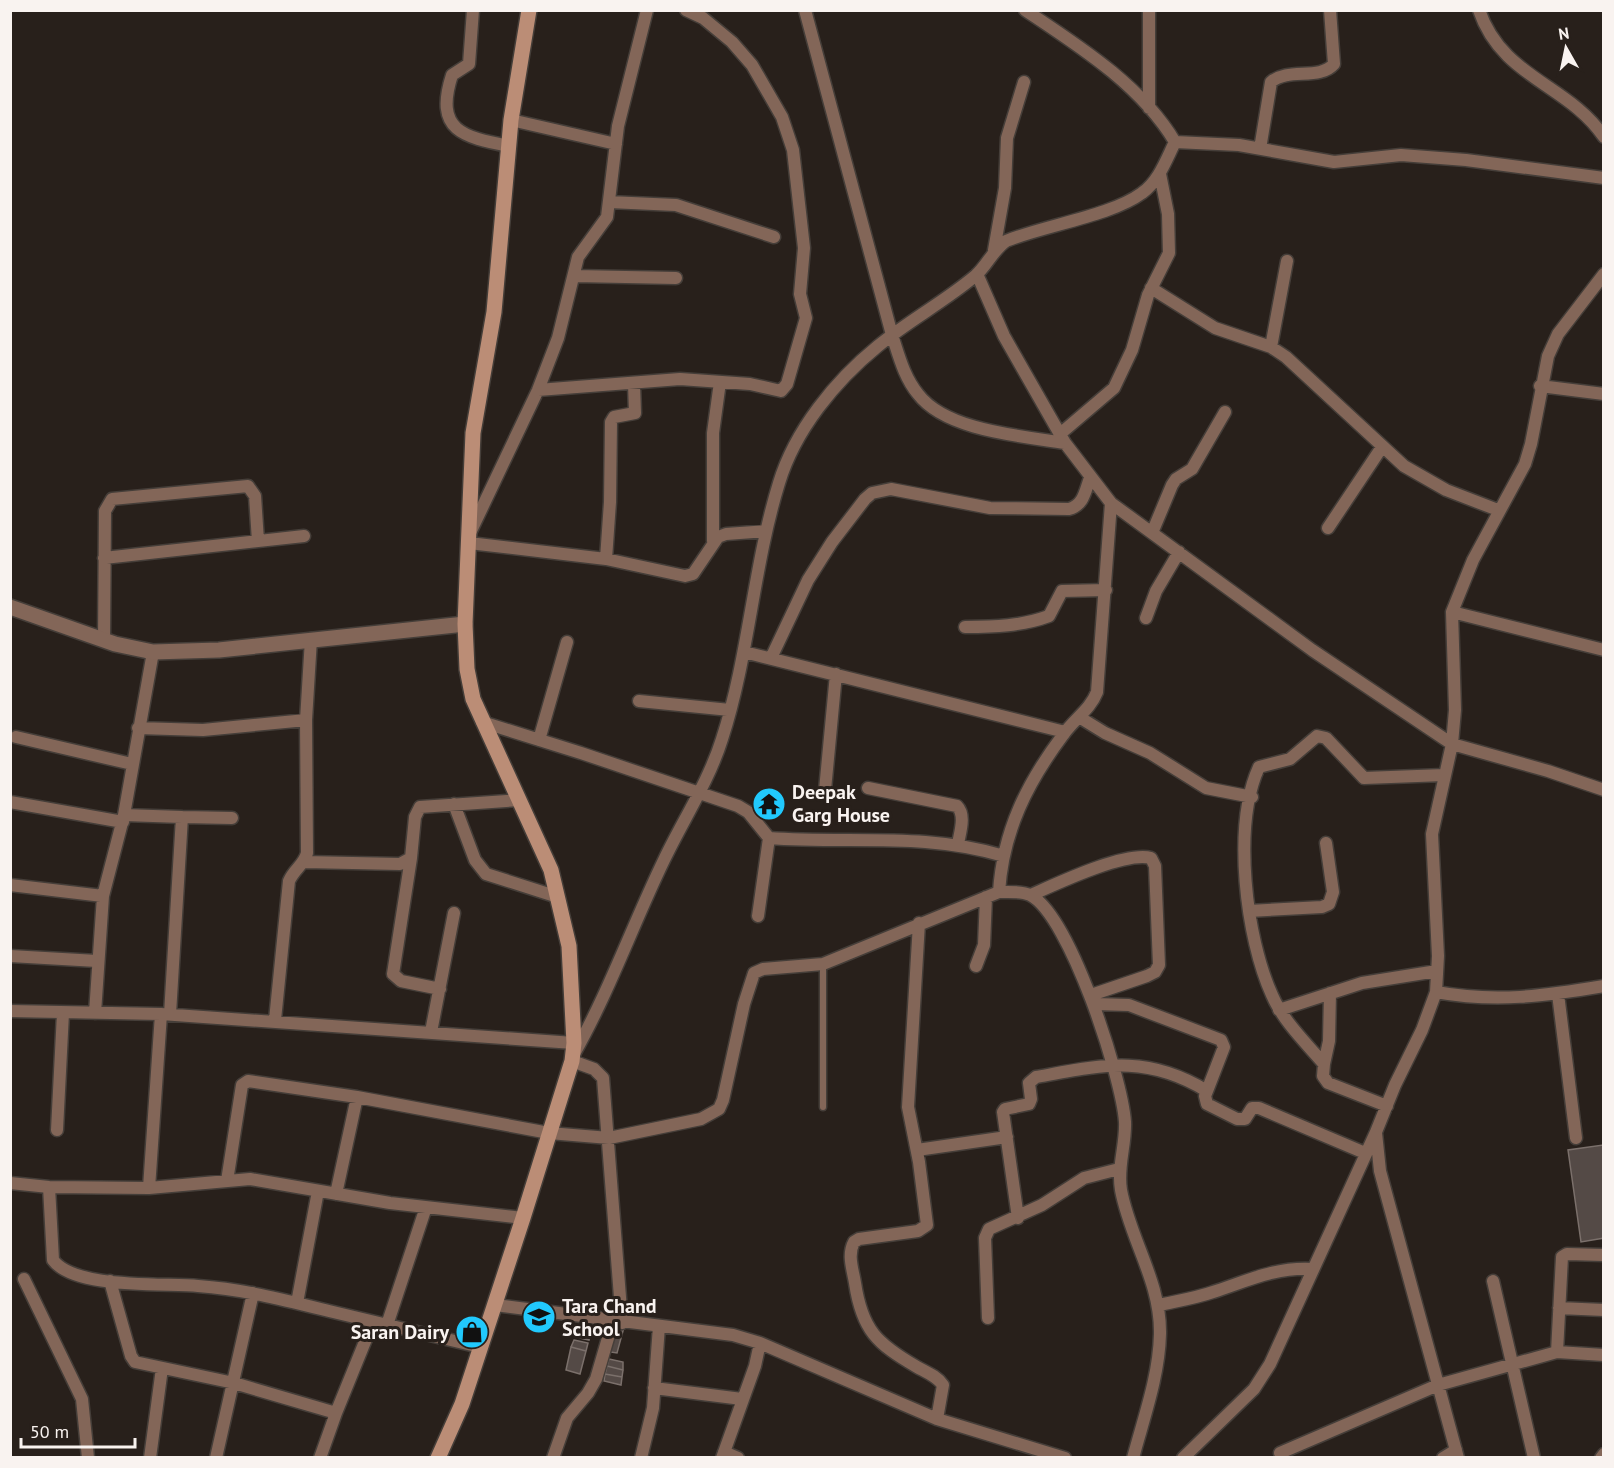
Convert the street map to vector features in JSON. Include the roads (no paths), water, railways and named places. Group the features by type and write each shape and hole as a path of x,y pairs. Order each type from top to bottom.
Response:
{"main road":[{"path":"438,1458 462,1404 495,1305 573,1053 569,946 558,897 551,870 473,699 467,669 465,624 472,433 494,312 511,120 529,10"}],"street":[{"path":"473,10 470,57 466,67 452,75 449,117 457,131 465,136 509,146"},
{"path":"646,10 616,144 604,223 581,248 558,338 538,390 469,539 606,559 685,576 693,574 713,541 726,534 766,531"},
{"path":"538,390 680,379 750,384 776,391 784,388 806,318 800,294 804,248 794,150 782,117 752,65 732,42 703,18 686,10"},
{"path":"805,10 892,335 907,377 919,396 934,409 965,423 995,432 1062,438 1099,404 1114,388 1132,350 1151,288 1166,260 1170,233 1160,174"},
{"path":"1025,10 1088,52 1161,119 1175,142"},
{"path":"1149,10 1149,108"},
{"path":"1260,149 1271,82 1283,75 1324,71 1334,64 1330,10"},
{"path":"1479,10 1485,28 1503,54 1573,106 1604,137"},
{"path":"573,1053 592,1022 664,860 722,741 744,652 766,531 779,482 798,440 826,398 845,376 892,335 977,274 994,250 1005,188 1007,138 1024,82"},
{"path":"511,120 616,144"},
{"path":"1175,142 1239,145 1334,162 1401,155 1603,174"},
{"path":"994,250 1021,235 1122,204 1144,192 1160,174 1175,142"},
{"path":"609,202 676,205 774,237"},
{"path":"1271,347 1287,261"},
{"path":"977,274 1005,336 1062,438 1111,503 1312,650 1452,744 1548,771 1604,790"},
{"path":"1183,1458 1254,1389 1270,1364 1422,1030 1436,992 1432,834 1452,744 1457,694 1451,634 1452,612 1458,593 1498,510 1525,464 1548,356 1558,334 1604,274"},
{"path":"575,276 676,278"},
{"path":"1151,288 1215,328 1271,347 1286,357 1383,447 1425,480 1498,510"},
{"path":"713,541 713,433 720,382"},
{"path":"606,559 610,502 611,422 614,417 635,413 634,384"},
{"path":"1540,386 1604,394"},
{"path":"1152,533 1172,485 1176,479 1192,469 1225,412"},
{"path":"1328,528 1383,447"},
{"path":"771,658 808,580 832,542 872,493 891,489 1011,510 1069,509 1077,507 1082,500 1090,478"},
{"path":"104,640 105,511 112,499 121,496 248,486 255,496 258,541"},
{"path":"999,892 1004,856 1020,805 1031,780 1065,732 1093,703 1097,692 1111,503"},
{"path":"104,558 304,536"},
{"path":"1146,618 1156,591 1179,552"},
{"path":"965,627 1011,625 1041,619 1049,616 1062,591 1106,590"},
{"path":"10,608 104,640 153,652 219,651 311,639 465,624"},
{"path":"1452,612 1604,650"},
{"path":"305,862 306,720 311,639"},
{"path":"539,740 567,642"},
{"path":"95,1013 97,961 104,896 123,819 153,652"},
{"path":"744,652 1065,732"},
{"path":"825,790 836,674"},
{"path":"639,701 730,710"},
{"path":"1079,717 1105,733 1150,753 1206,788 1252,797"},
{"path":"138,728 203,730 306,720"},
{"path":"482,723 698,791 748,812 769,838 758,916"},
{"path":"1324,1064 1279,1010 1262,971 1249,911 1245,865 1252,797 1259,767 1290,759 1317,736 1326,738 1364,777 1444,775"},
{"path":"16,737 132,765"},
{"path":"868,788 957,806 962,810 958,844"},
{"path":"440,989 401,981 393,974 417,811 428,805 520,800"},
{"path":"10,802 123,819 232,818"},
{"path":"454,804 481,869 500,880 558,897"},
{"path":"149,1188 182,817"},
{"path":"769,838 912,840 958,844 1004,856"},
{"path":"1249,911 1322,907 1329,903 1333,892 1326,843"},
{"path":"227,1180 242,1085 248,1081 357,1097 549,1133 609,1138 701,1119 719,1109 753,973 763,969 822,964 999,892 1030,895 1103,866 1134,857 1151,858 1155,866 1159,965 1155,972 1093,999"},
{"path":"275,1020 289,881 293,871 305,862 400,864 411,858"},
{"path":"10,885 104,896"},
{"path":"1030,895 1047,910 1093,999 1113,1064 1125,1122 1119,1169 1125,1208 1159,1305 1158,1363 1133,1458"},
{"path":"975,966 984,945 986,897"},
{"path":"431,1032 454,913"},
{"path":"919,923 908,1107 928,1219 925,1229 859,1239 854,1242 850,1255 856,1295 864,1320 874,1338 889,1351 935,1377 943,1385 937,1419"},
{"path":"10,956 97,961"},
{"path":"1279,1010 1362,983 1437,971"},
{"path":"1436,992 1473,999 1558,994 1604,986"},
{"path":"1330,993 1329,1041 1323,1076 1328,1083 1387,1106"},
{"path":"1558,994 1576,1138"},
{"path":"1093,999 1129,1005 1221,1040 1224,1047 1207,1091 1207,1104 1237,1119 1245,1119 1252,1108 1259,1108 1365,1153"},
{"path":"10,1011 166,1014 431,1032 573,1053 594,1069 603,1078 609,1138 617,1322 596,1379 588,1393 567,1418 553,1458"},
{"path":"57,1130 63,1013"},
{"path":"1018,1218 1003,1112 1005,1109 1029,1104 1031,1079 1113,1064 1151,1068 1173,1074 1207,1091"},
{"path":"336,1194 357,1097"},
{"path":"1376,1132 1380,1171 1457,1454 1443,1458"},
{"path":"917,1150 1007,1137"},
{"path":"988,1318 986,1233 992,1227 1018,1218 1084,1178 1119,1169"},
{"path":"10,1183 49,1187 149,1188 227,1180 267,1180 336,1194 523,1218"},
{"path":"49,1187 53,1260 60,1269 72,1275 110,1281 200,1286 253,1293 480,1347"},
{"path":"297,1303 318,1191"},
{"path":"387,1325 426,1207"},
{"path":"1557,1352 1562,1257 1567,1254 1604,1254"},
{"path":"1159,1305 1210,1293 1270,1271 1312,1269"},
{"path":"24,1279 82,1399 88,1458"},
{"path":"110,1281 131,1356 135,1362 234,1383 336,1413"},
{"path":"1493,1281 1534,1458"},
{"path":"216,1458 253,1293"},
{"path":"495,1305 617,1322 703,1329 760,1343 937,1419 1065,1458"},
{"path":"1559,1308 1604,1310"},
{"path":"320,1458 373,1322"},
{"path":"641,1458 651,1425 659,1326"},
{"path":"738,1458 723,1455 755,1366 760,1343"},
{"path":"1280,1453 1438,1385 1557,1352 1604,1355"},
{"path":"150,1458 162,1368"},
{"path":"654,1389 742,1399"}],"lane":[{"path":"822,964 823,1107"}],"place":[{"name":"Deepak Garg House","path":"769,804"},
{"name":"Tara Chand School","path":"539,1317"},
{"name":"Saran Dairy","path":"472,1332"}]}
